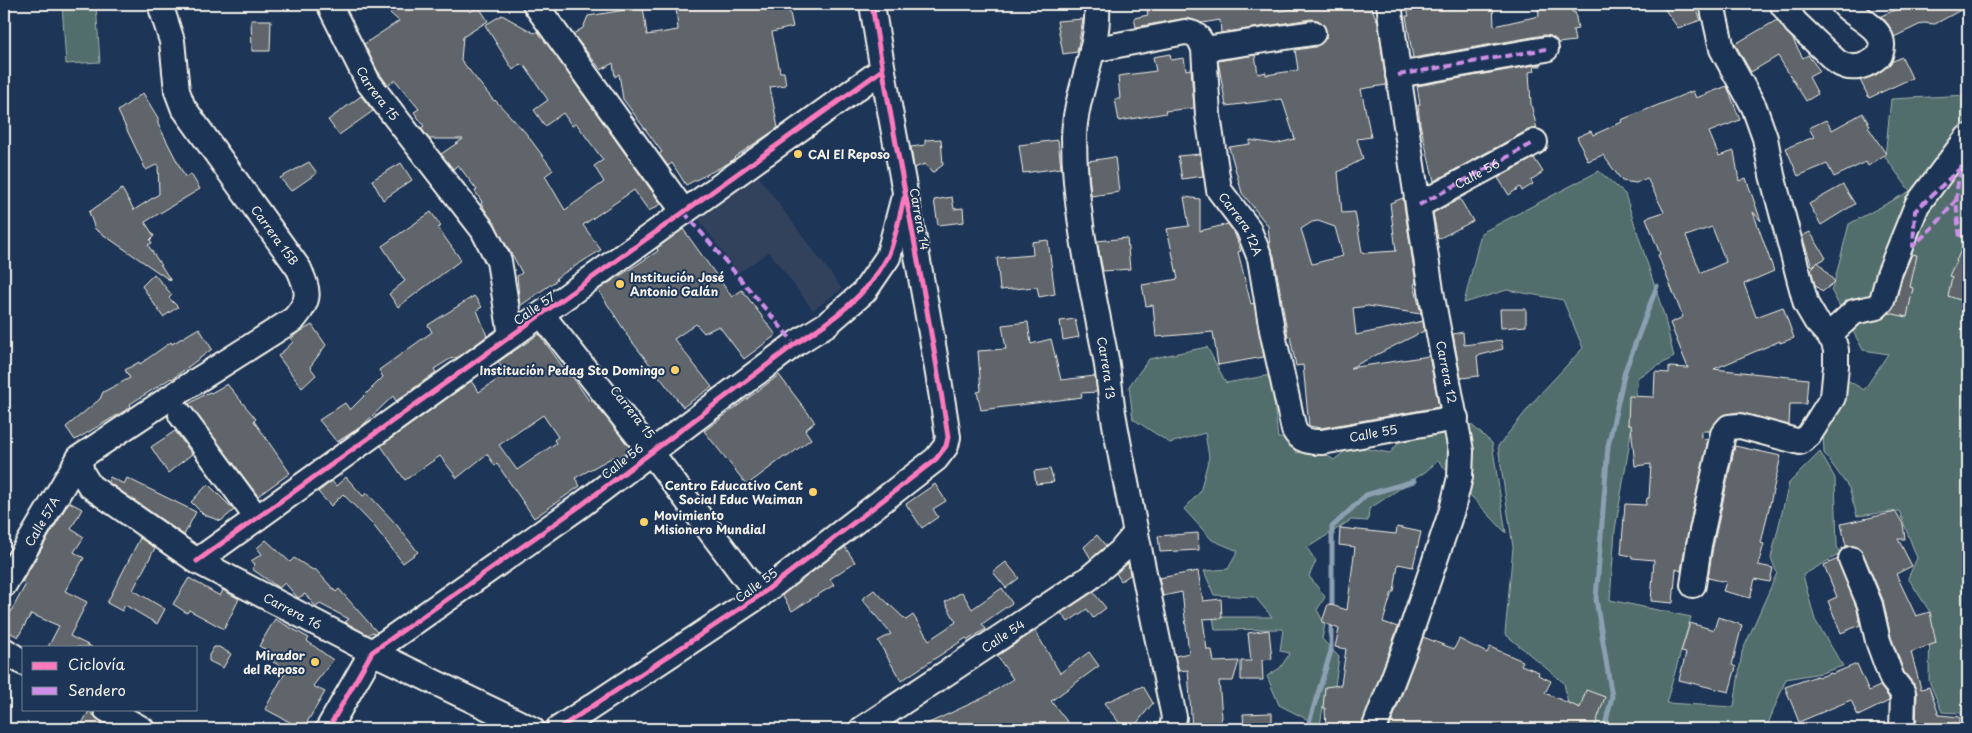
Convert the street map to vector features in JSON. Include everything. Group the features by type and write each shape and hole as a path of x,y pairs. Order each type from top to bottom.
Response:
{"street":[{"name":"Carrera 15B","path":"79,458 294,319 306,302 305,283 299,269 180,100 172,41 160,4"},
{"name":"Carrera 15","path":"329,4 368,82 484,230 494,247 502,276 511,335"},
{"path":"531,4 684,212"},
{"name":"Carrera 14","path":"872,4 882,70 940,383 948,437"},
{"name":"Carrera 13","path":"1097,4 1098,18 1092,50 1080,91 1074,136 1080,224 1106,356 1113,412 1136,533 1174,717 1172,729"},
{"name":"Carrera 12","path":"1374,729 1408,640 1452,510 1460,476 1461,451 1432,297 1389,4"},
{"path":"1693,585 1699,546 1723,434 1729,427 1740,426 1800,442 1809,435 1832,397 1836,350 1806,304 1772,175 1765,138 1754,108 1722,49 1712,4"},
{"path":"1782,4 1796,23 1836,62 1843,66 1854,68 1864,66 1880,55 1882,44 1880,37 1876,30 1843,4"},
{"path":"1092,50 1185,32 1191,32 1199,37 1204,49 1313,33"},
{"name":"Carrera 12A","path":"1204,49 1208,115 1219,190 1248,228 1260,258 1272,330 1294,430"},
{"path":"1398,75 1546,49"},
{"name":"Calle 57","path":"197,561 882,70"},
{"path":"1828,335 1854,312 1876,306 1882,301 1889,274 1917,205 1968,136"},
{"name":"Calle 56","path":"1418,205 1535,142"},
{"name":"Calle 56","path":"328,729 372,652 580,506 650,451 795,344 827,324 864,292 888,257 905,193"},
{"name":"Carrera 15","path":"542,315 650,451 760,596"},
{"path":"181,414 257,518"},
{"name":"Calle 55","path":"1294,430 1298,436 1305,440 1322,442 1456,418"},
{"name":"Calle 55","path":"558,729 760,596 936,459 946,446 948,437"},
{"name":"Carrera 16","path":"79,458 82,473 90,486 197,561 372,652 532,729"},
{"name":"Calle 57A","path":"4,585 79,458"},
{"name":"Calle 54","path":"862,729 1088,579 1120,552 1136,533"},
{"path":"1852,559 1870,605 1878,641 1892,679 1903,693 1902,729"},
{"path":"4,650 22,662"},
{"path":"108,710 142,729"}],"shaded area":[{"path":"755,172 842,289 813,310 769,252 738,273 696,216"}],"green space":[{"path":"62,4 96,4 100,62 66,64"},
{"path":"1968,95 1968,729 1963,729 1961,713 1942,712 1929,681 1930,612 1908,578 1917,558 1899,511 1857,516 1849,488 1824,453 1822,412 1829,369 1864,390 1888,354 1863,350 1831,290 1849,224 1910,191 1885,157 1891,99"},
{"path":"1599,171 1625,194 1664,315 1674,357 1638,377 1629,447 1615,530 1610,600 1691,617 1666,703 1734,707 1742,652 1777,573 1771,558 1789,483 1820,452 1835,478 1837,546 1840,554 1803,575 1815,620 1843,666 1821,673 1786,679 1766,729 1573,729 1564,683 1505,634 1513,547 1498,446 1540,394 1583,348 1563,300 1507,290 1464,303 1481,233"},
{"path":"1207,347 1226,383 1271,375 1278,438 1286,438 1297,453 1313,446 1334,460 1351,446 1390,453 1402,439 1467,421 1492,443 1506,533 1438,461 1425,472 1369,509 1368,521 1351,520 1307,548 1316,561 1309,576 1325,597 1317,610 1325,624 1322,639 1339,657 1335,686 1325,695 1320,726 1279,705 1267,676 1280,668 1290,653 1280,651 1283,629 1215,630 1213,617 1272,617 1255,597 1214,595 1204,571 1228,569 1238,551 1212,540 1184,509 1200,492 1209,457 1205,433 1170,443 1133,419 1129,386 1149,359"}],"building":[{"path":"380,4 463,4 470,12 479,7 488,21 463,37 461,60 494,101 525,132 553,170 545,176 565,210 604,182 594,166 603,160 576,123 572,126 563,113 545,126 534,110 548,100 524,65 520,64 513,70 485,25 502,15 534,33 538,31 661,204 649,211 634,190 583,225 601,250 556,278 557,280 520,306 517,276 522,273 481,203 475,191 477,190 458,165 453,169 441,154 463,139 429,139 421,128 424,126 414,112 419,109 395,80 388,85 377,70 364,44 399,21"},
{"path":"788,4 793,27 772,32 780,72 784,72 786,85 770,87 778,128 736,156 729,163 686,185 672,163 668,166 659,154 662,152 623,99 619,74 615,77 613,63 601,70 573,34 583,28 588,16 643,7 647,35 678,30 676,6"},
{"path":"1150,4 1192,4 1193,6 1277,4 1279,11 1313,6 1312,4 1370,4 1378,23 1386,85 1361,89 1371,137 1357,139 1363,159 1338,172 1342,213 1355,212 1362,252 1396,251 1390,203 1403,198 1416,283 1414,284 1421,314 1368,306 1353,308 1356,335 1423,321 1424,331 1350,368 1429,356 1439,407 1321,428 1309,426 1303,365 1296,366 1290,336 1288,337 1274,256 1270,247 1268,226 1242,193 1229,147 1250,144 1250,140 1275,144 1295,139 1282,99 1226,106 1218,61 1255,55 1258,74 1266,72 1266,75 1298,70 1295,50 1315,47 1322,43 1326,38 1324,25 1318,20 1311,19 1221,33 1220,20 1202,23 1187,18 1136,27 1134,18 1148,15 1147,11 1151,10","holes":["1318,221 1335,227 1343,256 1312,264 1301,229 1312,222"]},
{"path":"1406,4 1446,4 1448,9 1493,4 1494,26 1539,16 1538,8 1571,5 1572,12 1575,12 1578,29 1573,30 1575,41 1558,43 1551,36 1544,35 1413,58 1406,16 1409,16"},
{"path":"1661,4 1694,4 1701,20 1678,28"},
{"path":"1908,4 1968,4 1968,6 1935,24 1923,23 1894,37 1888,24 1881,16"},
{"path":"1083,19 1077,52 1063,54 1057,21"},
{"path":"251,20 271,20 270,51 252,51"},
{"path":"1777,20 1792,38 1803,58 1808,55 1820,71 1809,77 1818,94 1806,101 1778,56 1751,72 1735,44"},
{"path":"1170,54 1171,60 1184,58 1186,70 1191,69 1194,108 1165,111 1166,113 1119,121 1115,99 1120,99 1118,76 1156,71 1153,57"},
{"path":"1902,57 1912,78 1869,98 1860,80 1876,75 1891,62"},
{"path":"1541,64 1541,66 1534,66 1535,71 1529,72 1531,104 1537,129 1528,130 1434,181 1420,124 1417,86"},
{"path":"1727,86 1740,120 1709,132 1719,156 1734,151 1739,181 1746,178 1761,221 1753,212 1774,271 1744,284 1756,317 1783,307 1794,338 1780,343 1780,341 1714,369 1808,379 1806,404 1790,404 1789,425 1739,412 1727,414 1719,418 1710,431 1701,431 1701,438 1708,440 1681,571 1676,569 1673,603 1651,601 1654,560 1632,558 1632,556 1621,554 1625,504 1646,505 1647,498 1649,498 1651,464 1635,466 1631,425 1628,425 1629,396 1654,397 1655,372 1669,373 1669,367 1688,368 1670,323 1683,317 1658,255 1660,254 1646,218 1664,212 1647,178 1636,183 1622,181 1603,155 1588,161 1577,137 1591,131 1593,135 1622,122 1621,120 1693,91 1696,98","holes":["1712,227 1726,262 1701,273 1686,236"]},
{"path":"143,93 158,118 158,124 185,177 191,174 200,189 145,222 154,236 150,240 152,243 148,245 171,281 95,229 89,212 122,189 134,210 159,194 158,164 146,170 118,111"},
{"path":"361,96 373,111 339,135 328,120"},
{"path":"1863,113 1870,126 1868,127 1886,154 1868,166 1866,162 1834,177 1827,164 1798,176 1786,148 1814,137 1809,128 1826,120 1832,130"},
{"path":"941,139 943,165 932,173 925,164 914,168 911,147 925,145 925,140"},
{"path":"1058,140 1061,168 1023,173 1019,145"},
{"path":"1200,154 1203,176 1182,179 1178,156"},
{"path":"1115,157 1119,192 1091,196 1088,161"},
{"path":"1534,158 1543,172 1531,180 1533,184 1522,191 1520,187 1509,195 1498,178"},
{"path":"309,162 317,173 291,191 280,178"},
{"path":"401,163 412,180 383,200 372,180"},
{"path":"1843,185 1855,204 1821,225 1809,204"},
{"path":"952,197 954,209 963,208 964,222 938,225 934,200"},
{"path":"1184,197 1200,199 1200,231 1228,224 1234,232 1241,251 1238,252 1251,304 1254,303 1264,357 1218,365 1213,332 1156,337 1153,305 1146,306 1142,285 1178,279 1167,229 1189,226"},
{"path":"1460,199 1473,221 1438,239 1433,213"},
{"path":"431,212 441,226 438,228 461,260 398,307 389,294 405,281 382,246"},
{"path":"683,229 732,297 742,290 776,335 744,359 719,326 704,333 696,324 674,339 712,387 683,407 626,334 598,290 658,251 657,248"},
{"path":"1810,232 1826,258 1812,266 1802,236"},
{"path":"1968,235 1968,278 1963,288 1963,301 1948,296 1952,277 1949,276"},
{"path":"1127,238 1130,269 1103,271 1097,241"},
{"path":"1048,240 1055,294 1039,297 1037,287 1000,290 997,258 1033,255 1032,242"},
{"path":"1912,254 1917,255 1910,287 1913,288 1907,317 1889,313 1895,304 1902,278"},
{"path":"1818,262 1835,282 1822,292 1815,285 1811,269"},
{"path":"154,274 172,295 169,298 178,307 163,317 142,286"},
{"path":"474,296 482,307 477,310 487,336 459,357 450,359 434,369 436,372 396,401 393,396 362,426 337,442 319,420 345,403 350,410 383,377 379,370 432,332 428,325"},
{"path":"1500,309 1526,309 1526,326 1501,328"},
{"path":"1075,319 1079,337 1063,340 1060,321"},
{"path":"1028,322 1031,344 1051,339 1061,380 1095,376 1097,392 1081,393 1082,397 981,410 977,392 981,391 978,351 1006,349 1002,325"},
{"path":"312,325 326,345 310,367 316,375 302,388 278,356 293,342 291,339 296,334"},
{"path":"199,328 212,349 172,379 130,404 131,407 75,440 66,427 100,399 103,392 130,378 125,370 139,362 140,364 171,342 172,344"},
{"path":"1463,332 1464,345 1501,340 1503,349 1477,356 1479,376 1461,378 1453,334"},
{"path":"539,334 590,402 592,400 631,449 615,460 613,457 575,478 580,486 534,518 497,464 495,466 487,454 457,478 440,456 405,480 381,446 471,381 479,392 506,374 498,362","holes":["543,415 558,437 554,440 556,443 517,470 499,445"]},
{"path":"779,375 815,422 805,430 811,439 747,485 704,431"},
{"path":"227,384 256,419 254,421 290,473 258,496 189,404"},
{"path":"175,431 192,454 168,473 151,447"},
{"path":"1735,446 1781,456 1761,543 1764,544 1758,565 1773,568 1770,582 1755,579 1750,598 1723,591 1726,582 1708,578"},
{"path":"1050,469 1054,482 1036,484 1034,471"},
{"path":"110,477 124,484 127,478 196,512 184,535 108,482"},
{"path":"346,477 363,496 367,493 396,524 418,552 403,563 374,526 343,494 331,506 318,492 332,481 336,486"},
{"path":"208,484 234,510 221,521 204,515 191,502"},
{"path":"935,484 946,501 933,509 938,517 922,528 906,504"},
{"path":"69,502 82,509 71,529 84,537 74,552 84,558 65,591 87,602 70,636 90,646 49,646 59,626 31,614 18,637 4,629 4,624 26,584 22,582"},
{"path":"1896,512 1903,524 1905,539 1898,539 1912,566 1896,574 1916,616 1930,612 1936,643 1911,652 1921,689 1929,687 1939,715 1960,717 1959,729 1916,729 1917,693 1914,684 1904,672 1891,637 1883,600 1863,553 1859,548 1846,546 1841,524"},
{"path":"1397,527 1421,532 1413,567 1398,564 1394,592 1392,592 1383,622 1398,627 1361,729 1326,729 1325,708 1323,708 1325,687 1341,685 1346,649 1335,647 1339,629 1322,622 1328,604 1347,610 1355,547 1339,545 1340,528 1396,534"},
{"path":"1198,533 1199,550 1160,552 1158,536"},
{"path":"1097,535 1106,546 1091,559 1084,547"},
{"path":"140,538 155,548 133,590 165,609 157,624 125,605 122,611 107,603"},
{"path":"266,540 290,562 294,558 313,570 315,569 336,592 339,589 377,632 372,632 368,635 345,622 349,619 320,604 316,607 305,594 298,598 285,583 279,588 252,569 255,564 251,561 262,554 257,548"},
{"path":"845,547 855,562 830,579 834,585 792,611 782,595"},
{"path":"1838,559 1857,609 1860,625 1841,633 1828,601 1837,597 1824,565"},
{"path":"1006,562 1019,578 1006,588 993,572"},
{"path":"1128,563 1130,575 1121,581 1116,573"},
{"path":"1198,571 1203,601 1221,599 1222,618 1203,619 1207,650 1212,650 1214,662 1239,661 1233,681 1219,681 1222,717 1218,729 1192,729 1188,670 1179,671 1175,656 1189,653 1182,592 1163,596 1159,578"},
{"path":"189,578 220,596 223,590 239,599 224,629 189,610 187,613 173,604"},
{"path":"1002,588 1012,603 982,624 986,629 968,640 966,638 901,681 878,641 891,634 862,599 874,590 906,620 913,615 929,640 956,622 945,602 962,592 972,609"},
{"path":"1093,592 1106,608 1093,618 1087,609 1068,622 1061,613"},
{"path":"1718,617 1742,625 1732,665 1736,667 1729,692 1679,680 1686,653 1681,652 1690,623 1714,630"},
{"path":"275,619 309,638 307,641 333,660 313,686 325,692 303,729 265,709 287,669 273,662 277,656 259,646"},
{"path":"1269,630 1272,659 1262,660 1263,680 1241,680 1241,661 1251,661 1248,633"},
{"path":"1035,631 1060,673 1089,652 1099,666 1051,701 1073,729 916,729 985,697 1013,679 997,656"},
{"path":"1423,637 1454,649 1459,639 1487,653 1490,647 1523,661 1521,665 1539,672 1538,675 1551,681 1545,693 1580,708 1586,690 1605,697 1594,729 1506,729 1492,724 1491,729 1389,729"},
{"path":"214,647 219,647 231,654 223,668 209,661 209,655"},
{"path":"1857,664 1869,691 1880,686 1889,698 1889,701 1858,716 1851,700 1799,722 1785,687 1817,676 1832,674"},
{"path":"1143,686 1153,703 1132,729 1124,729 1104,703"},
{"path":"89,711 102,723 98,729 79,729"},
{"path":"1272,713 1272,729 1244,729 1243,714"}],"waterway":[{"path":"1604,729 1612,697 1596,599 1608,446 1625,371 1657,286"},
{"path":"1332,610 1332,527 1366,495 1414,481"},
{"path":"1307,729 1331,651 1331,621"}],"marked path":[{"path":"1398,75 1546,49"},
{"path":"1419,205 1535,142"},
{"path":"1957,199 1938,222 1913,246 1915,211 1968,161"},
{"path":"1960,237 1957,193 1963,169"},
{"path":"684,212 795,344"}],"cycle path":[{"path":"558,729 759,596 936,459 946,446 948,437 940,383 872,4"},
{"path":"197,561 882,70"},
{"path":"328,729 372,652 580,506 847,307 879,272 887,258 904,198"}],"place":[{"name":"CAI El Reposo","path":"798,154"},
{"name":"Institución José Antonio Galán","path":"620,284"},
{"name":"Institución Pedag Sto Domingo","path":"675,370"},
{"name":"Centro Educativo Cent Social Educ Waiman","path":"813,492"},
{"name":"Movimiento Misionero Mundial","path":"644,522"},
{"name":"Mirador del Reposo","path":"315,662"}]}
